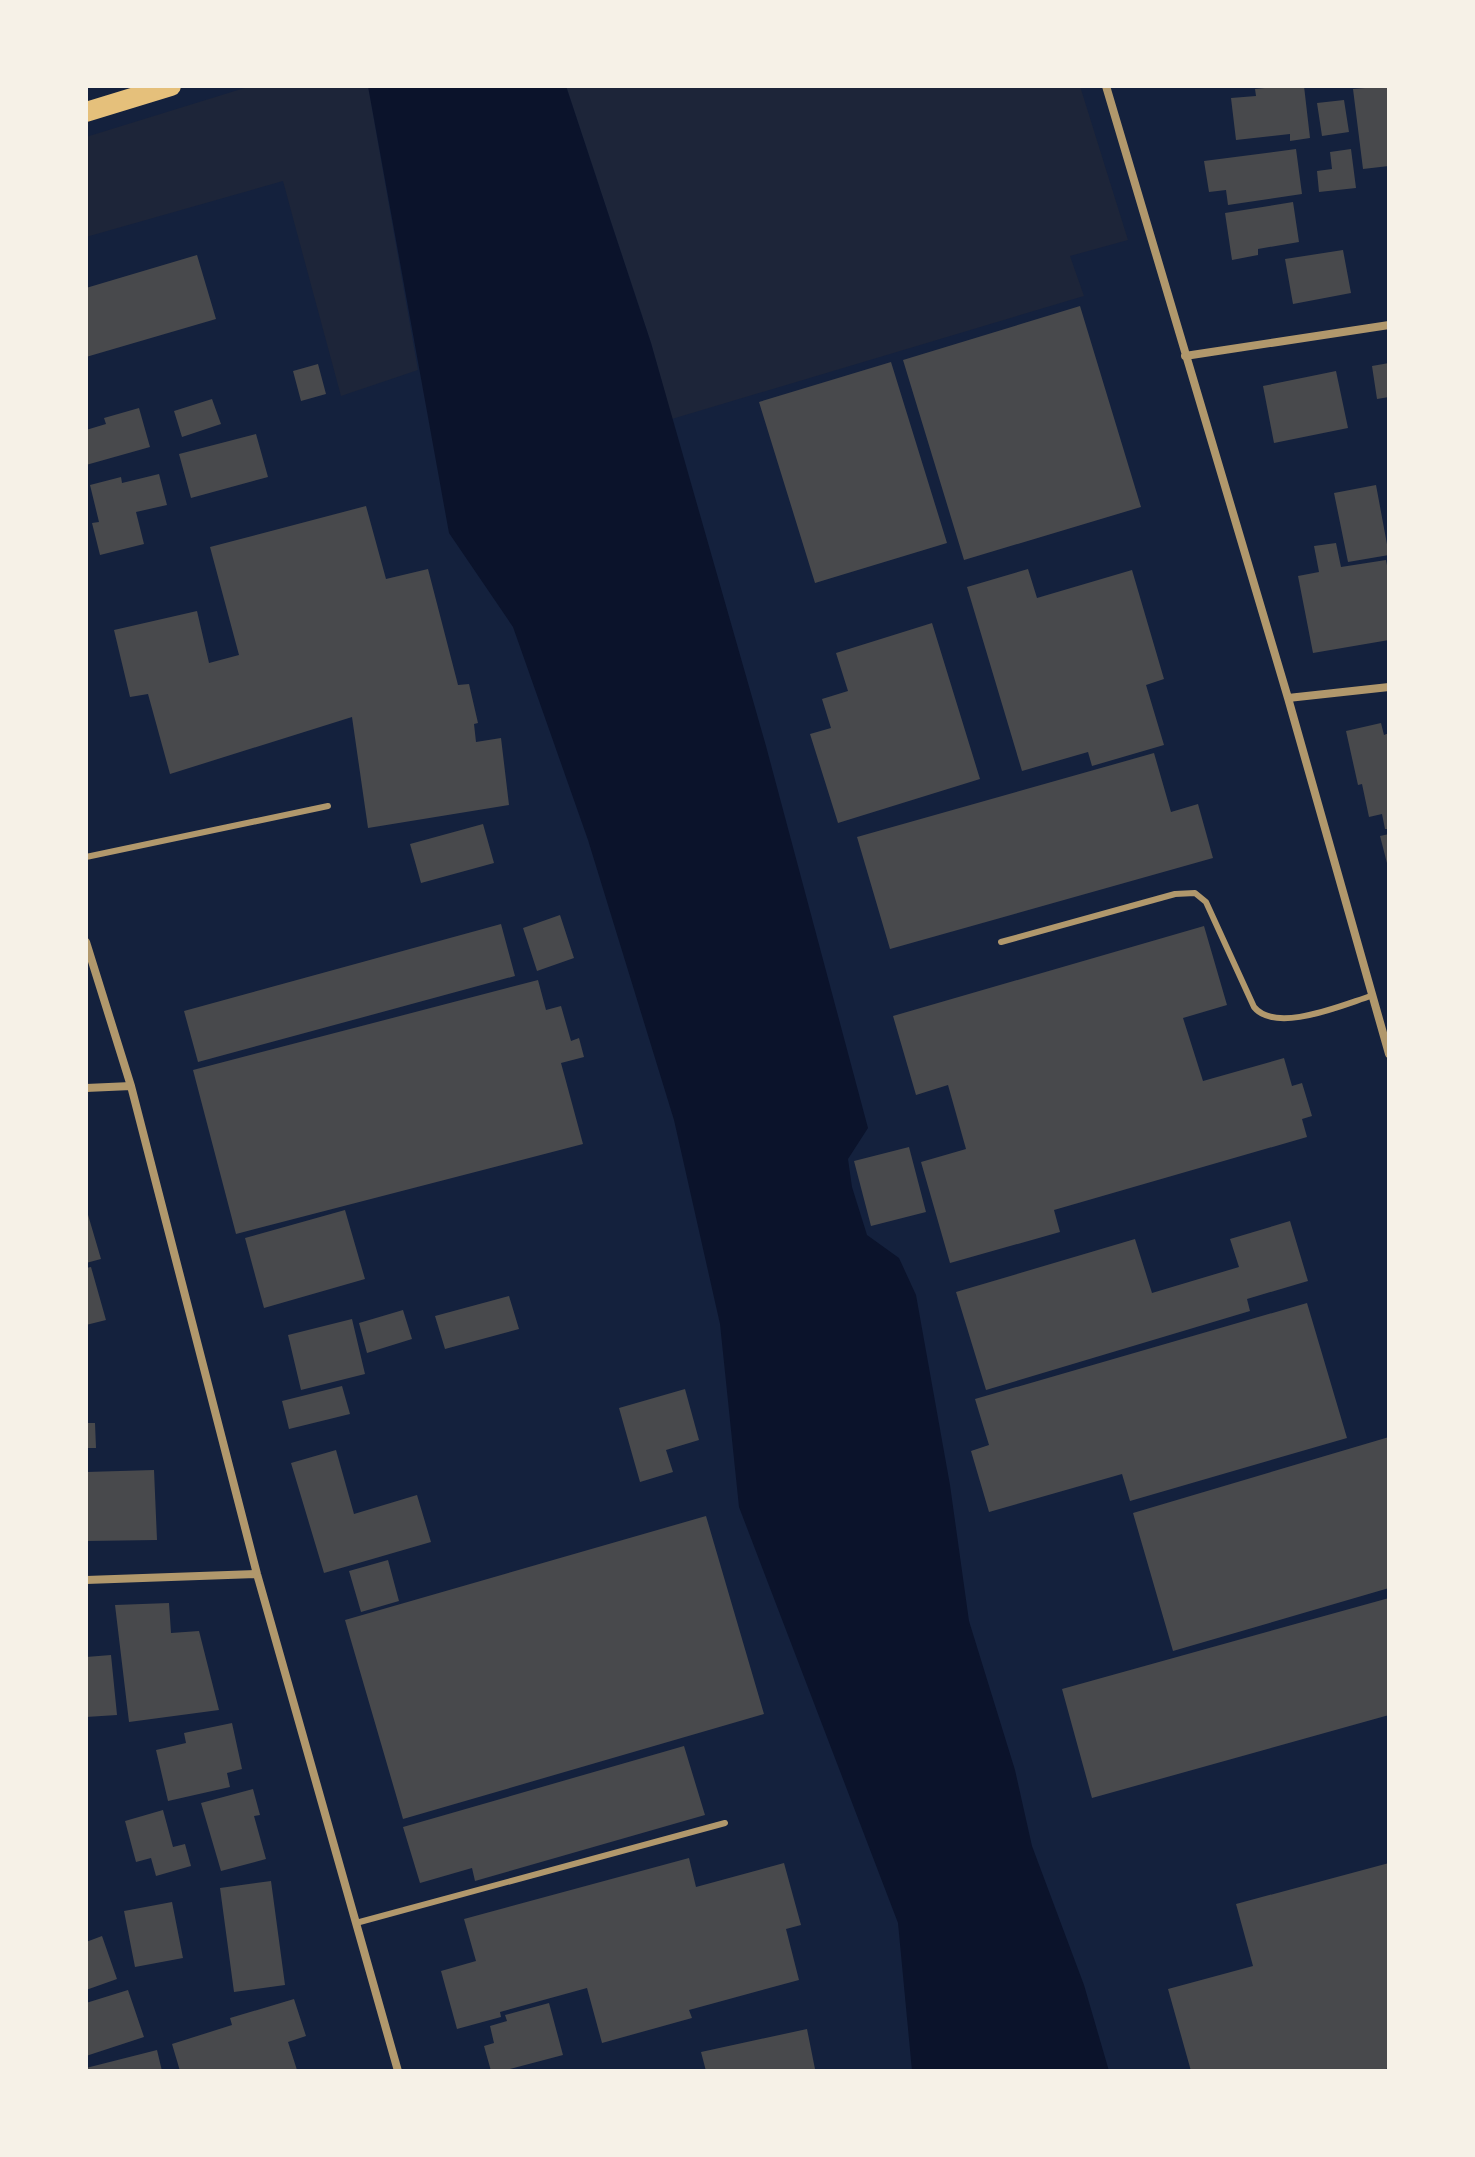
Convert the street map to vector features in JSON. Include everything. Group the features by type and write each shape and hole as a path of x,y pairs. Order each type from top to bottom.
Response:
{"main road":[{"path":"86,112 171,86"}],"street":[{"path":"1106,86 1288,698 1389,1054"},
{"path":"1185,356 1389,325"},
{"path":"1288,698 1389,687"},
{"path":"86,942 131,1086 257,1574 398,2071"},
{"path":"86,1088 131,1086"},
{"path":"86,1580 257,1574"}],"lane":[{"path":"86,857 328,806"},
{"path":"1001,942 1175,894 1195,893 1206,902 1260,1014 1274,1019 1292,1019 1371,996"},
{"path":"356,1923 725,1823"}],"shaded area":[{"path":"251,86 368,86 418,370 341,396 283,181 86,237 86,137"},
{"path":"368,86 566,86 651,343 766,746 868,1128 848,1159 852,1187 867,1235 899,1258 916,1295 950,1485 969,1621 1015,1770 1032,1846 1084,1985 1109,2071 912,2071 898,1923 739,1507 720,1324 674,1120 588,840 513,627 449,533"},
{"path":"566,86 1080,86 1128,240 1070,256 1084,296 672,419 651,343"}],"building":[{"path":"1304,86 1310,138 1290,141 1290,134 1236,140 1231,98 1256,96 1255,89"},
{"path":"1389,86 1389,166 1363,169 1353,89"},
{"path":"1344,100 1349,132 1322,136 1317,103"},
{"path":"1296,149 1302,194 1228,205 1226,190 1209,192 1204,161"},
{"path":"1351,149 1356,188 1319,192 1317,171 1332,169 1330,152"},
{"path":"1293,202 1299,242 1258,249 1258,255 1232,260 1225,213"},
{"path":"1343,250 1351,293 1293,304 1285,259"},
{"path":"197,255 216,319 86,357 86,288"},
{"path":"1080,306 1141,507 964,560 903,360"},
{"path":"891,362 947,543 815,583 759,402"},
{"path":"1389,363 1389,397 1377,399 1372,366"},
{"path":"318,364 326,394 301,401 293,371"},
{"path":"1336,371 1348,428 1274,443 1263,386"},
{"path":"212,399 221,424 182,437 174,411"},
{"path":"139,408 150,447 86,465 86,430 106,424 104,418"},
{"path":"256,434 268,477 191,498 179,454"},
{"path":"159,474 167,505 136,512 144,544 100,555 92,523 99,522 90,485 121,477 122,483"},
{"path":"1376,485 1389,555 1348,562 1334,493"},
{"path":"366,506 386,579 428,569 458,685 469,684 478,723 474,724 476,742 501,738 509,805 368,828 352,717 170,774 148,694 130,697 114,630 197,611 209,663 239,655 210,547"},
{"path":"1336,543 1341,567 1386,560 1389,640 1313,653 1298,576 1319,572 1314,546"},
{"path":"1028,569 1037,598 1132,570 1164,679 1146,685 1164,745 1092,766 1088,752 1022,771 967,587"},
{"path":"932,623 980,779 838,823 810,734 831,728 822,699 848,691 836,653"},
{"path":"1381,723 1384,735 1389,733 1389,829 1385,829 1382,814 1369,817 1346,731"},
{"path":"1154,753 1171,812 1198,804 1213,858 890,949 857,837"},
{"path":"483,824 494,863 421,883 410,844"},
{"path":"1389,834 1389,867 1388,867 1380,836"},
{"path":"560,915 574,958 537,971 523,928"},
{"path":"501,924 515,976 198,1062 184,1011"},
{"path":"1204,926 1227,1005 1183,1018 1203,1081 1284,1058 1292,1086 1302,1083 1312,1116 1302,1119 1307,1137 1054,1210 1060,1232 950,1263 921,1162 966,1149 948,1085 916,1095 893,1016"},
{"path":"538,980 546,1010 561,1006 571,1041 579,1038 584,1057 561,1063 583,1144 236,1234 193,1070"},
{"path":"909,1147 926,1212 871,1226 854,1161"},
{"path":"86,1208 101,1259 86,1263"},
{"path":"345,1210 365,1279 264,1308 245,1238"},
{"path":"1290,1221 1308,1281 1247,1299 1250,1311 986,1390 956,1292 1135,1239 1152,1293 1239,1267 1230,1239"},
{"path":"91,1267 106,1320 86,1325 86,1268"},
{"path":"509,1296 519,1329 445,1349 435,1316"},
{"path":"1307,1303 1347,1438 1130,1501 1122,1474 989,1512 971,1451 989,1445 975,1399"},
{"path":"403,1310 412,1339 367,1353 359,1323"},
{"path":"352,1319 365,1374 301,1390 288,1335"},
{"path":"342,1386 350,1414 289,1429 282,1401"},
{"path":"685,1389 699,1440 666,1450 673,1472 640,1482 619,1408"},
{"path":"86,1423 95,1423 96,1448 86,1448"},
{"path":"1389,1437 1389,1588 1173,1651 1133,1513"},
{"path":"336,1450 354,1514 417,1495 431,1542 324,1573 291,1463"},
{"path":"154,1470 157,1540 86,1541 86,1472"},
{"path":"706,1516 764,1714 403,1819 345,1620"},
{"path":"388,1560 399,1601 361,1612 349,1571"},
{"path":"1389,1598 1389,1715 1092,1798 1062,1689"},
{"path":"169,1603 171,1633 199,1631 219,1710 129,1722 115,1605"},
{"path":"111,1655 117,1715 86,1717 86,1657"},
{"path":"232,1723 242,1769 227,1773 230,1787 168,1801 156,1750 186,1743 184,1733"},
{"path":"684,1746 705,1815 475,1881 472,1868 420,1883 403,1827"},
{"path":"253,1789 260,1815 254,1816 266,1859 221,1871 201,1803"},
{"path":"163,1810 173,1847 185,1844 191,1866 156,1876 151,1858 136,1862 125,1821"},
{"path":"689,1858 696,1887 784,1863 801,1925 786,1929 799,1980 689,2010 692,2018 602,2043 587,1988 500,2012 501,2017 457,2029 441,1971 476,1961 464,1919"},
{"path":"1389,1863 1389,2068 1379,2071 1191,2071 1168,1989 1253,1966 1236,1904"},
{"path":"271,1881 285,1985 234,1992 220,1888"},
{"path":"172,1902 183,1958 135,1967 124,1911"},
{"path":"102,1936 117,1979 86,1990 86,1942"},
{"path":"128,1990 144,2037 86,2056 86,2003"},
{"path":"294,1999 306,2036 288,2042 297,2070 180,2071 172,2044 232,2025 230,2018"},
{"path":"549,2003 563,2055 491,2071 484,2046 494,2043 490,2026 507,2021 505,2015"},
{"path":"807,2029 815,2069 706,2071 701,2052"},
{"path":"157,2050 162,2071 86,2071 86,2068"}]}
